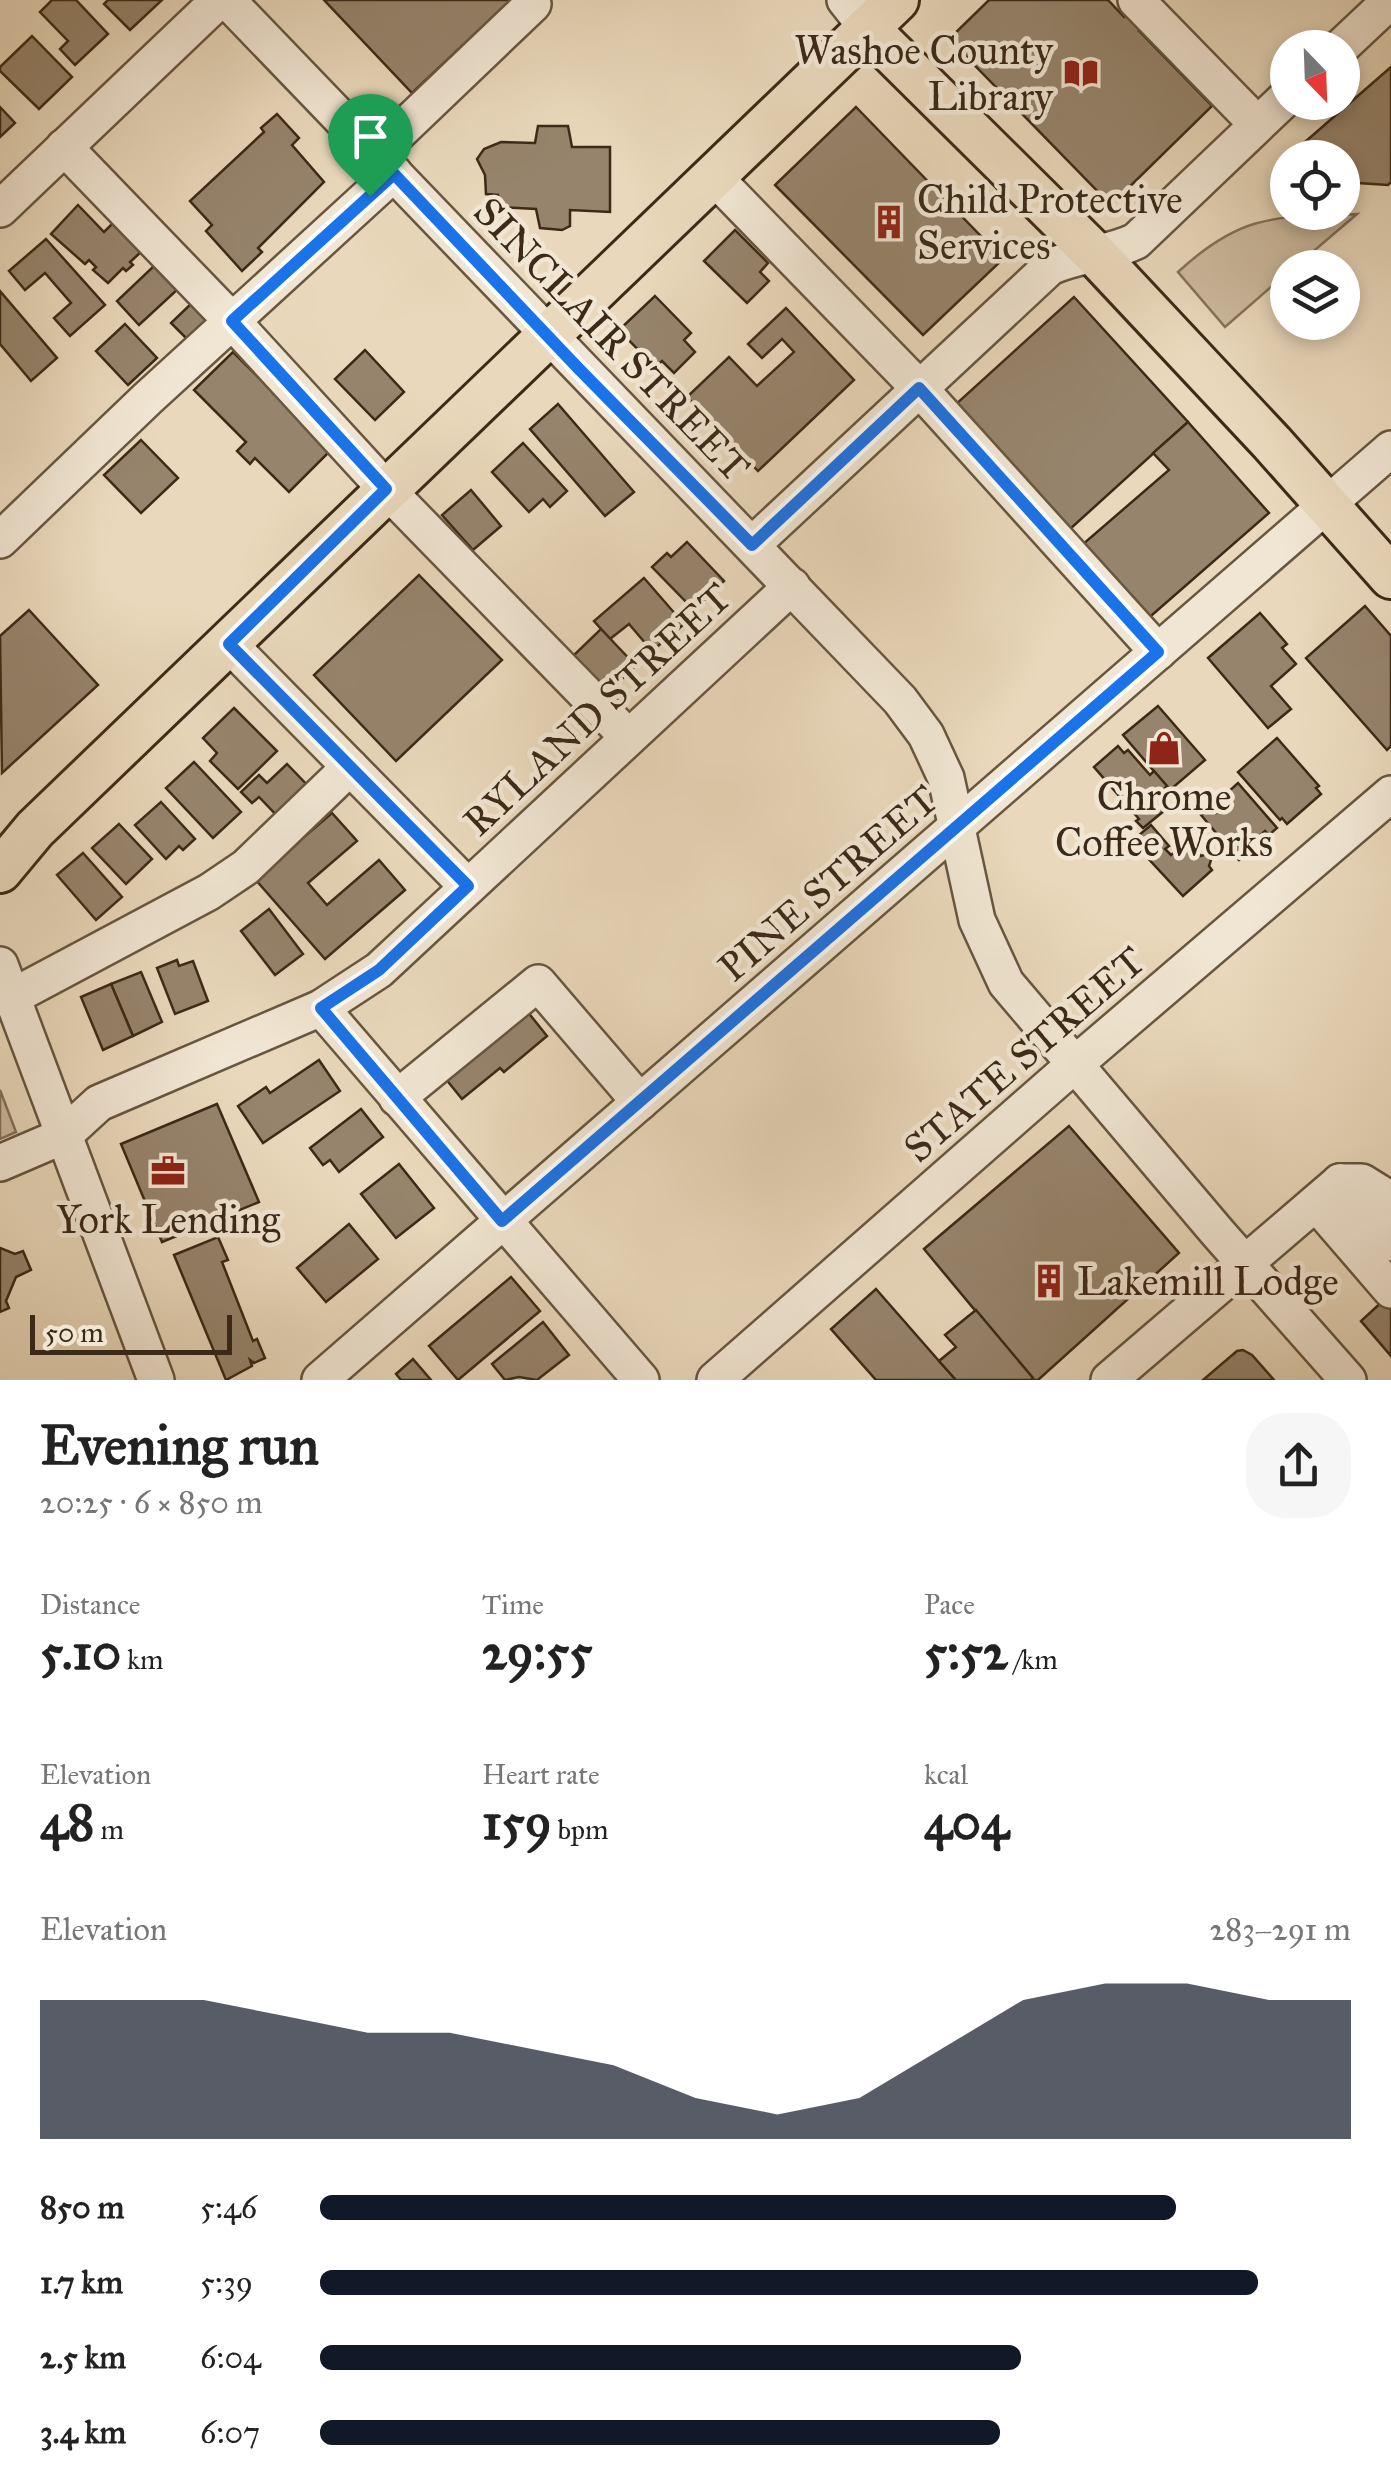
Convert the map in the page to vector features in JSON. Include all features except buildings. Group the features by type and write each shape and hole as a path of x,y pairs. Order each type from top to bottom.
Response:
{"main road":[{"path":"0,872 35,829 713,176 870,10 1391,577"}],"street":[{"path":"0,209 219,0"},
{"name":"SINCLAIR STREET","path":"227,0 900,700 926,736 946,778 972,898 994,961 1017,997 1348,1380"},
{"path":"1136,0 1257,124"},
{"path":"1359,30 1390,0"},
{"path":"0,540 232,321 385,164 532,4"},
{"name":"RYLAND STREET","path":"752,545 1050,267 1071,257 1116,251 1136,242 1270,112"},
{"path":"64,148 232,321 386,489 628,737"},
{"path":"713,176 919,388 1158,652"},
{"name":"PINE STREET","path":"320,1380 1391,449"},
{"name":"RYLAND STREET","path":"0,1163 63,1136 100,1103 321,1008 379,970 792,586"},
{"path":"229,644 468,886"},
{"path":"156,1380 6,981 208,892 246,868 350,767"},
{"name":"STATE STREET","path":"715,1380 1391,794"},
{"path":"396,1098 538,983 640,1102"},
{"path":"321,1008 641,1380"},
{"path":"1109,1380 1328,1193 1362,1182 1391,1200"},
{"path":"1328,1193 1391,1243"},
{"path":"1328,1193 1391,1290"}],"shaded area":[{"path":"1270,220 1270,230 1338,230 1315,250 1270,250 1270,288 1225,327 1178,272 1222,238"},
{"path":"0,1090 16,1132 0,1139"}],"place":[{"name":"Washoe County Library","path":"1081,73"},
{"name":"Child Protective Services","path":"889,222"},
{"name":"Chrome Coffee Works","path":"1164,748"},
{"name":"York Lending","path":"168,1171"},
{"name":"Lakemill Lodge","path":"1049,1281"}],"route":[{"path":"394,174 752,545 919,388 1158,652 502,1221 321,1008 379,970 468,886 229,644 386,489 232,321 370,196 394,174"}]}
